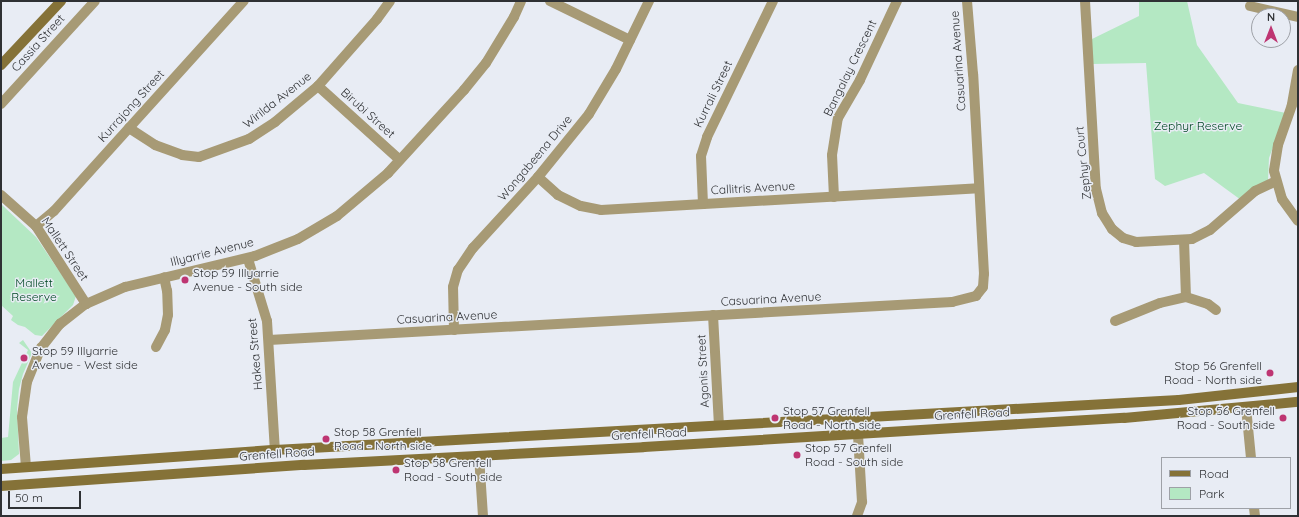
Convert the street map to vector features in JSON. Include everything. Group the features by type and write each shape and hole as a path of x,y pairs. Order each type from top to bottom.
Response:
{"main road":[{"path":"1,65 61,1"},
{"name":"Grenfell Road","path":"1,469 274,450 1179,400 1298,387"},
{"name":"Grenfell Road","path":"1,486 304,465 1124,418 1298,402"},
{"path":"857,418 858,434"},
{"path":"719,425 720,442"},
{"path":"478,439 479,456"},
{"path":"26,467 27,484"}],"street":[{"name":"Cassia Street","path":"1,104 95,1"},
{"name":"Kurrajong Street","path":"36,226 54,211 244,1"},
{"name":"Wirilda Avenue","path":"128,128 155,145 182,155 199,157 249,139 275,122 318,86 377,19 390,1"},
{"name":"Illyarrie Avenue","path":"26,467 23,404 31,368 41,348 51,335 73,313 86,304 124,287 248,259 298,239 336,216 388,173 486,63 514,17 521,1"},
{"path":"550,1 630,40"},
{"name":"Wongabeena Drive","path":"454,330 453,287 458,270 473,248 538,178 589,114 616,69 649,1"},
{"name":"Kurrali Street","path":"703,204 701,164 707,137 772,1"},
{"name":"Bangalay Crescent","path":"834,197 832,155 838,118 860,80 897,1"},
{"name":"Casuarina Avenue","path":"268,340 952,302 976,296 983,287 984,274 978,188 973,74 967,1"},
{"name":"Zephyr Court","path":"1085,1 1096,189 1102,213 1112,229 1123,238 1136,242 1192,239 1210,230 1255,191 1276,181"},
{"path":"1250,6 1298,17"},
{"path":"1298,70 1295,106 1278,145 1274,171 1282,199 1298,221"},
{"name":"Birubi Street","path":"318,86 400,160"},
{"name":"Callitris Avenue","path":"538,178 558,195 581,206 594,208 703,204 978,188"},
{"name":"Mallett Street","path":"1,195 36,226 86,304"},
{"path":"1184,240 1186,297"},
{"name":"Hakea Street","path":"248,259 263,304 268,340 274,450"},
{"path":"156,347 165,330 168,315 167,292 164,277"},
{"path":"1115,322 1160,303 1186,297 1208,304 1216,310"},
{"name":"Agonis Street","path":"713,315 719,425"},
{"path":"1246,407 1251,457"},
{"path":"857,516 862,502 858,434"},
{"path":"479,456 483,516"}],"green space":[{"name":"Zephyr Reserve","path":"1139,1 1187,1 1197,45 1238,103 1286,113 1269,158 1268,181 1241,200 1204,173 1165,186 1155,179 1146,63 1092,64 1092,39 1139,16"},
{"name":"Mallett Reserve","path":"1,204 36,237 76,296 73,305 42,336 35,335 25,327 18,325 11,320 13,316 1,305"},
{"path":"23,340 32,353 23,374 19,389 17,409 19,454 11,460 1,461 1,438 8,437 13,382 28,350 19,343"}],"place":[{"name":"Stop 59 Illyarrie Avenue - South side","path":"185,280"},
{"name":"Stop 59 Illyarrie Avenue - West side","path":"24,358"},
{"name":"Stop 56 Grenfell Road - North side","path":"1270,373"},
{"name":"Stop 57 Grenfell Road - North side","path":"775,418"},
{"name":"Stop 56 Grenfell Road - South side","path":"1283,418"},
{"name":"Stop 58 Grenfell Road - North side","path":"326,439"},
{"name":"Stop 57 Grenfell Road - South side","path":"797,455"},
{"name":"Stop 58 Grenfell Road - South side","path":"396,470"}]}
